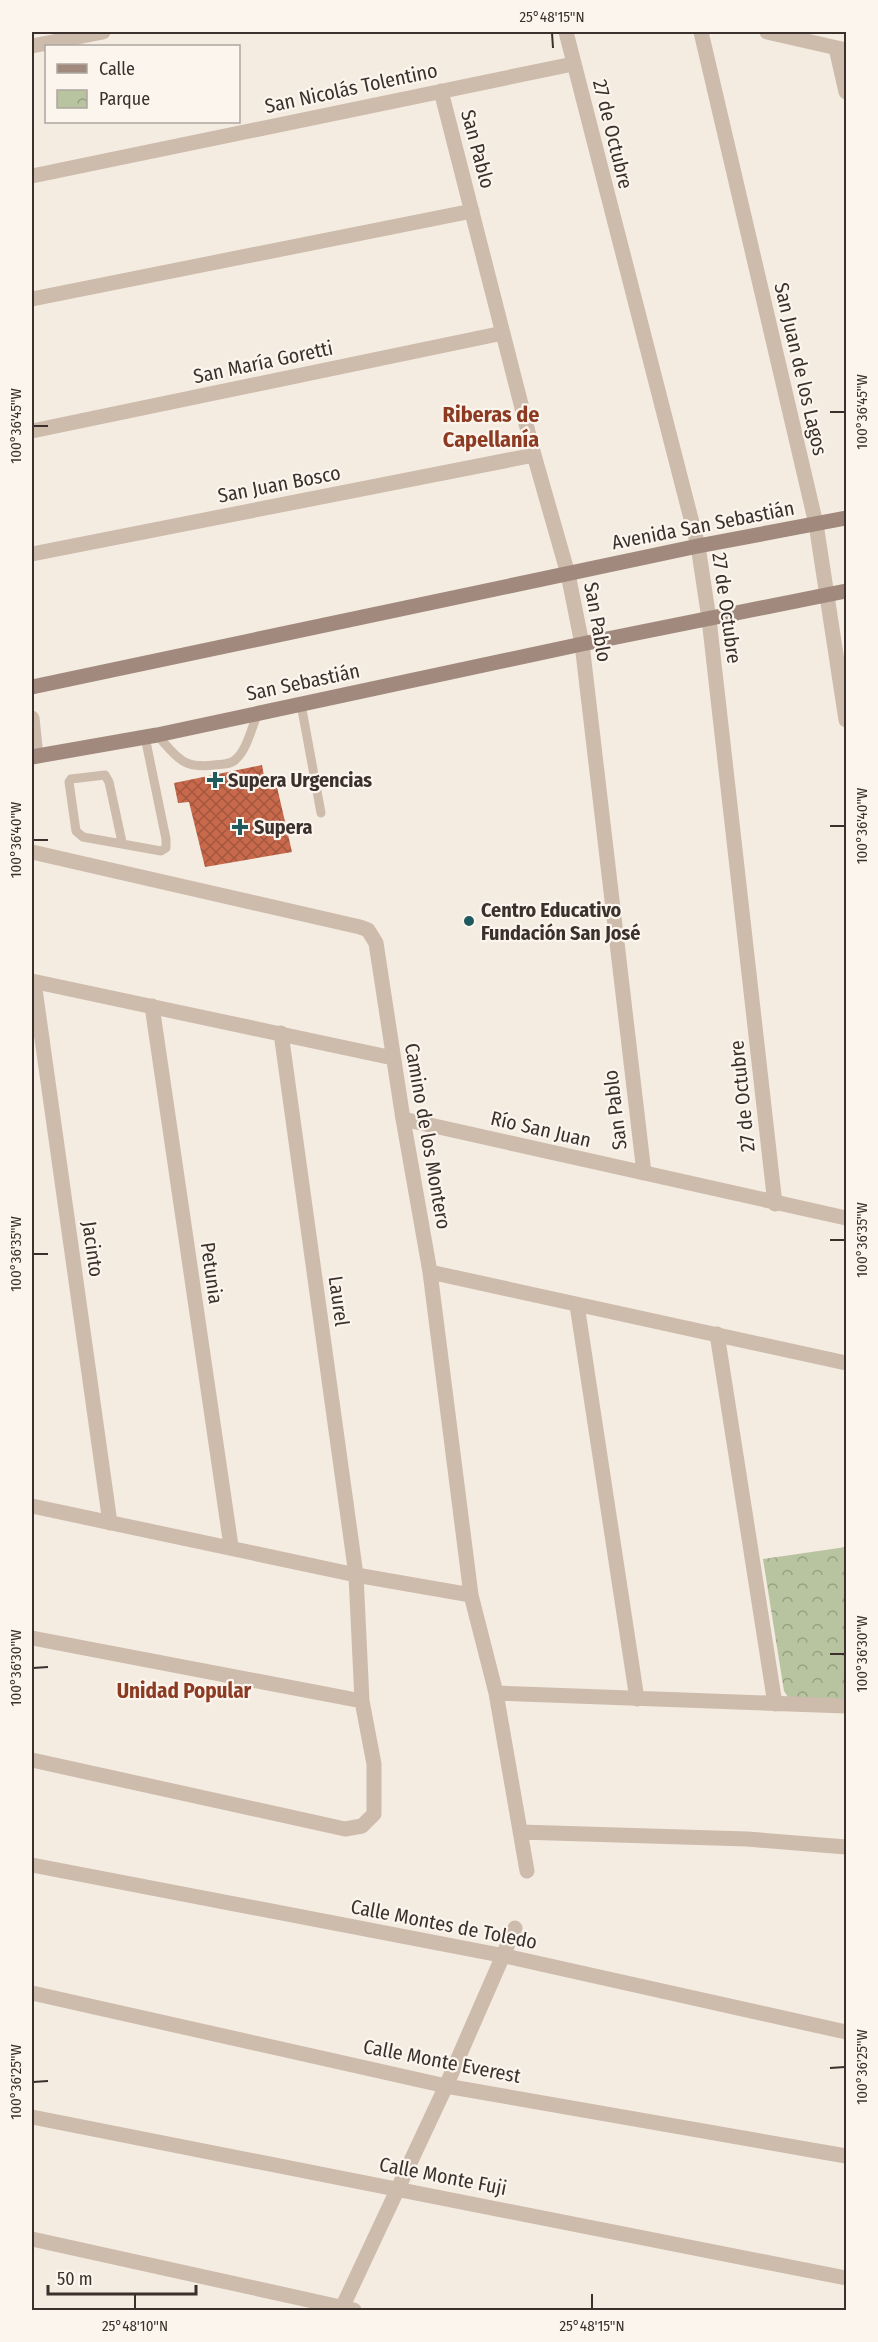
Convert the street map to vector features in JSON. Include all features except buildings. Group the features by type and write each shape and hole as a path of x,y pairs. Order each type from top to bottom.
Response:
{"main road":[{"name":"Avenida San Sebastián","path":"568,574 846,518"},
{"path":"32,687 568,574"},
{"path":"582,644 846,591"},
{"name":"San Sebastián","path":"34,757 151,736 582,644"}],"street":[{"path":"32,46 103,32"},
{"name":"27 de Octubre","path":"566,32 698,546 709,619 775,1204"},
{"name":"San Juan de los Lagos","path":"701,32 816,524 829,594 846,720"},
{"path":"767,32 841,49 846,92"},
{"name":"San Nicolás Tolentino","path":"32,176 573,64"},
{"name":"San Pablo","path":"441,91 534,455 568,574 582,644 644,1173"},
{"path":"32,298 472,211"},
{"name":"San María Goretti","path":"32,431 503,333"},
{"name":"San Juan Bosco","path":"32,554 534,455"},
{"path":"32,718 34,757"},
{"name":"Camino de los Montero","path":"32,852 368,930 376,943 403,1119 430,1272 471,1595 496,1693 527,1871"},
{"path":"33,982 393,1058"},
{"name":"Jacinto","path":"33,982 110,1523"},
{"name":"Petunia","path":"152,1006 231,1546"},
{"name":"Laurel","path":"32,1760 345,1829 362,1826 374,1814 376,1805 374,1764 362,1701 357,1575 280,1033"},
{"name":"Río San Juan","path":"403,1119 775,1204 846,1218"},
{"path":"430,1272 846,1363"},
{"path":"577,1305 638,1699"},
{"path":"717,1334 775,1704"},
{"path":"32,1506 231,1546 357,1575 471,1595"},
{"path":"32,1638 362,1701"},
{"path":"496,1693 846,1706"},
{"path":"520,1832 747,1839 846,1847"},
{"name":"Calle Montes de Toledo","path":"32,1865 505,1956 846,2032"},
{"path":"32,2240 346,2310 398,2188 505,1956 515,1928"},
{"name":"Calle Monte Everest","path":"32,1993 446,2086 846,2156"},
{"name":"Calle Monte Fuji","path":"32,2117 846,2278"}],"lane":[{"path":"301,704 321,813"},
{"path":"151,736 189,765 198,767 231,763 241,753 258,713"},
{"path":"123,842 109,782 105,775 71,779 69,782 76,831 83,837 123,842 162,851 166,848 151,736"}],"green space":[{"path":"846,1547 846,1702 790,1700 784,1691 763,1559"}],"place":[{"name":"Supera Urgencias","path":"215,780"},
{"name":"Supera","path":"240,827"},
{"name":"Centro Educativo Fundación San José","path":"469,921"}],"district":[{"name":"Riberas de Capellanía","path":"491,426"},
{"name":"Unidad Popular","path":"184,1691"}]}
